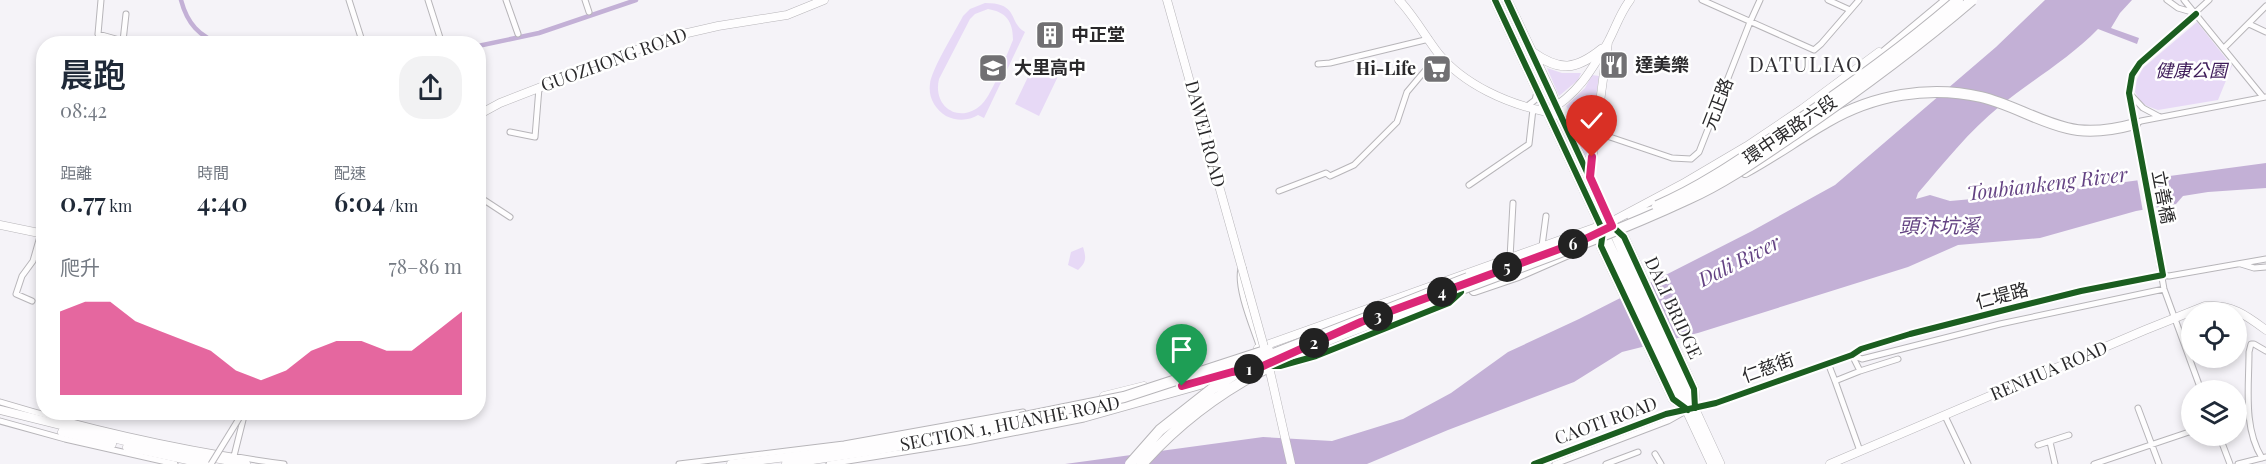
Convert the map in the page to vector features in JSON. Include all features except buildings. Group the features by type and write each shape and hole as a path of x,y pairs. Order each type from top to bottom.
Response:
{"highway":[{"path":"1712,182 1724,164 1860,73 1948,0"},
{"path":"1142,464 1166,437 1199,408 1276,362 1363,326 1662,211 1712,182 1746,156 1862,77 1959,0"},
{"path":"1130,464 1167,425 1212,389 1271,355 1651,209 1751,164 1866,84 1972,0"},
{"path":"1712,182 1758,165 1839,115 1881,99 1912,93 1951,92 1983,97 2007,104 2057,126 2076,130 2096,131 2135,124"},
{"path":"1263,366 1280,364 1330,348 1442,301 1518,275 1572,253 1584,246 1588,240"},
{"path":"1020,418 1124,397 1163,386 1241,360 1378,308 1398,305"}],"main road":[{"path":"1495,0 1537,90 1551,110 1609,231"},
{"path":"1507,0 1552,94 1551,110"},
{"path":"1532,52 1557,66 1578,64 1590,59 1605,46"},
{"path":"1551,110 1562,119 1590,177 1609,231"},
{"name":"DALI BRIDGE","path":"1609,231 1689,404"},
{"name":"DALI BRIDGE","path":"1609,231 1624,237 1694,389 1689,404"},
{"path":"1689,404 1712,464"},
{"path":"1689,404 1720,464"}],"street":[{"path":"101,0 98,34 105,36"},
{"path":"349,0 360,36"},
{"path":"428,0 439,36"},
{"path":"506,0 518,34"},
{"path":"585,0 590,12"},
{"name":"GUOZHONG ROAD","path":"486,111 500,103 670,37 718,26 787,15 824,0"},
{"name":"DAWEI ROAD","path":"1167,0 1266,354 1291,464"},
{"path":"1399,0 1439,54 1470,80 1500,97 1530,108 1551,110 1583,82 1593,69 1630,0"},
{"path":"1702,0 1814,50 1859,0"},
{"name":"元正路","path":"1595,132 1672,158 1691,159 1699,152 1760,0"},
{"path":"1828,0 1850,10"},
{"path":"1609,231 1787,120 1870,59 1943,0"},
{"name":"環中東路六段","path":"1609,231 1634,214 1662,208 1690,195 1776,142 1864,80 1959,0"},
{"path":"2135,124 2265,97 2196,14 2167,0"},
{"path":"2184,0 2189,9"},
{"path":"2162,118 2143,108 2129,93 2130,81 2138,64 2209,0"},
{"path":"2223,48 2266,6"},
{"path":"124,36 126,14"},
{"path":"2249,24 2266,32"},
{"path":"1318,64 1429,39"},
{"path":"1590,177 1605,75 1605,46"},
{"path":"1279,191 1326,173 1330,176 1354,165 1397,122 1407,92 1439,54"},
{"path":"1578,64 1605,75"},
{"path":"510,132 535,137 539,88"},
{"path":"1469,185 1529,144 1530,108 1537,90"},
{"name":"立善橋","path":"2129,93 2164,289 2198,380"},
{"path":"1562,119 1595,132"},
{"path":"486,202 510,218"},
{"path":"1510,258 1513,203"},
{"path":"1542,246 1546,216"},
{"path":"0,225 36,232"},
{"name":"SECTION 1, HUANHE ROAD","path":"731,464 842,450 1020,418 1162,381 1542,246 1609,231"},
{"name":"SECTION 1, HUANHE ROAD","path":"786,464 897,447 1084,413 1232,372 1263,366 1361,322 1609,231"},
{"path":"32,301 16,294 22,276 33,261 36,252"},
{"name":"仁堤路","path":"1852,355 1910,334 2081,291 2266,259"},
{"path":"2241,264 2254,268 2266,267"},
{"path":"1242,268 1240,279 1260,348"},
{"name":"仁慈街","path":"1689,404 1716,403 1852,355 1862,359 2000,324 2164,289"},
{"name":"RENHUA ROAD","path":"1830,464 2181,316"},
{"name":"RENHUA ROAD","path":"2247,318 2266,330"},
{"path":"2238,464 2264,457 2253,443 2248,415 2249,352 2251,344 2266,351"},
{"path":"1852,355 1860,371"},
{"path":"1834,381 1899,359"},
{"path":"1828,363 1860,451"},
{"name":"SECTION 1, HUANHE ROAD","path":"829,464 967,442 1084,419 1204,385 1232,372"},
{"path":"0,402 36,412"},
{"name":"SECTION 1, HUANHE ROAD","path":"679,464 844,444 1075,403"},
{"path":"1555,464 1668,421 1689,404"},
{"name":"CAOTI ROAD","path":"1534,464 1689,404"},
{"path":"2138,408 2159,464"},
{"path":"0,410 36,419"},
{"path":"0,415 80,436 206,464"},
{"path":"1945,416 1968,464"},
{"path":"40,420 129,442 233,461 284,464"},
{"path":"67,420 246,464"},
{"path":"211,464 239,420"},
{"path":"233,461 242,420"},
{"path":"0,422 175,464"},
{"path":"2094,464 2181,434"},
{"path":"2038,445 2070,435"},
{"path":"2050,442 2055,464"},
{"path":"2223,446 2230,464"},
{"path":"1606,464 1638,452"},
{"path":"1655,453 1661,464"}],"green space":[{"path":"985,3 1004,6 1025,32 984,118 978,115 967,119 950,118 939,110 931,98 931,78 963,16 970,9","holes":["988,9 1000,12 1007,18 1012,28 1013,40 986,99 974,110 957,113 944,105 940,98 939,79 970,19 975,14"]},
{"name":"健康公園","path":"2197,22 2232,66 2218,100 2158,110 2147,106 2140,101 2135,92 2137,79 2143,68"},
{"path":"1037,58 1061,70 1039,116 1015,104"},
{"path":"1547,68 1562,73 1581,73 1578,80 1559,96"},
{"path":"1592,75 1599,76 1592,123 1572,115 1566,106 1585,88"},
{"path":"1573,131 1588,134 1587,161"},
{"path":"1083,247 1085,259 1078,270 1068,265 1071,252"}],"water":[{"path":"2045,0 2132,0 2120,13 2111,28 2139,38 2137,44 2098,29 2075,50 2012,96 1989,116 1947,159 1918,193 1916,199 1930,195 1950,201 2051,192 2266,163 2266,188 2183,196 2176,204 2136,211 2040,238 1958,245 1908,267 1698,333 1622,352 1574,382 1367,464 1065,464 1263,437 1332,441 1403,419 1451,393 1508,352 1579,319 1752,231 1835,185 1996,47"}],"pier":[{"path":"2150,176 2157,210 2143,212 2137,178"}],"waterway":[{"path":"181,0 195,28 206,36"},
{"path":"486,44 539,33 636,0"}],"cycle path":[{"path":"1495,0 1603,231 1601,246 1673,399 1688,410"},
{"path":"1507,0 1612,226 1624,237 1694,389 1695,408"},
{"path":"1534,464 1666,414 1716,403 1852,355 1861,349 1910,334 2081,291 2163,275 2129,93 2132,75 2140,63 2196,14"},
{"path":"1263,366 1280,366 1316,356 1449,303 1461,292"}],"place":[{"name":"中正堂","path":"1050,35"},
{"name":"達美樂","path":"1614,65"},
{"name":"大里高中","path":"993,68"},
{"name":"Hi-Life","path":"1437,69"}],"district":[{"name":"DATULIAO","path":"1806,65"}],"route":[{"path":"1182,386 1263,366 1361,322 1581,241 1612,226 1590,177 1592,157"}],"water label":[{"name":"Toubiankeng River","path":"2047,184"},
{"name":"頭汴坑溪","path":"1939,226"},
{"name":"Dali River","path":"1739,261"}]}
